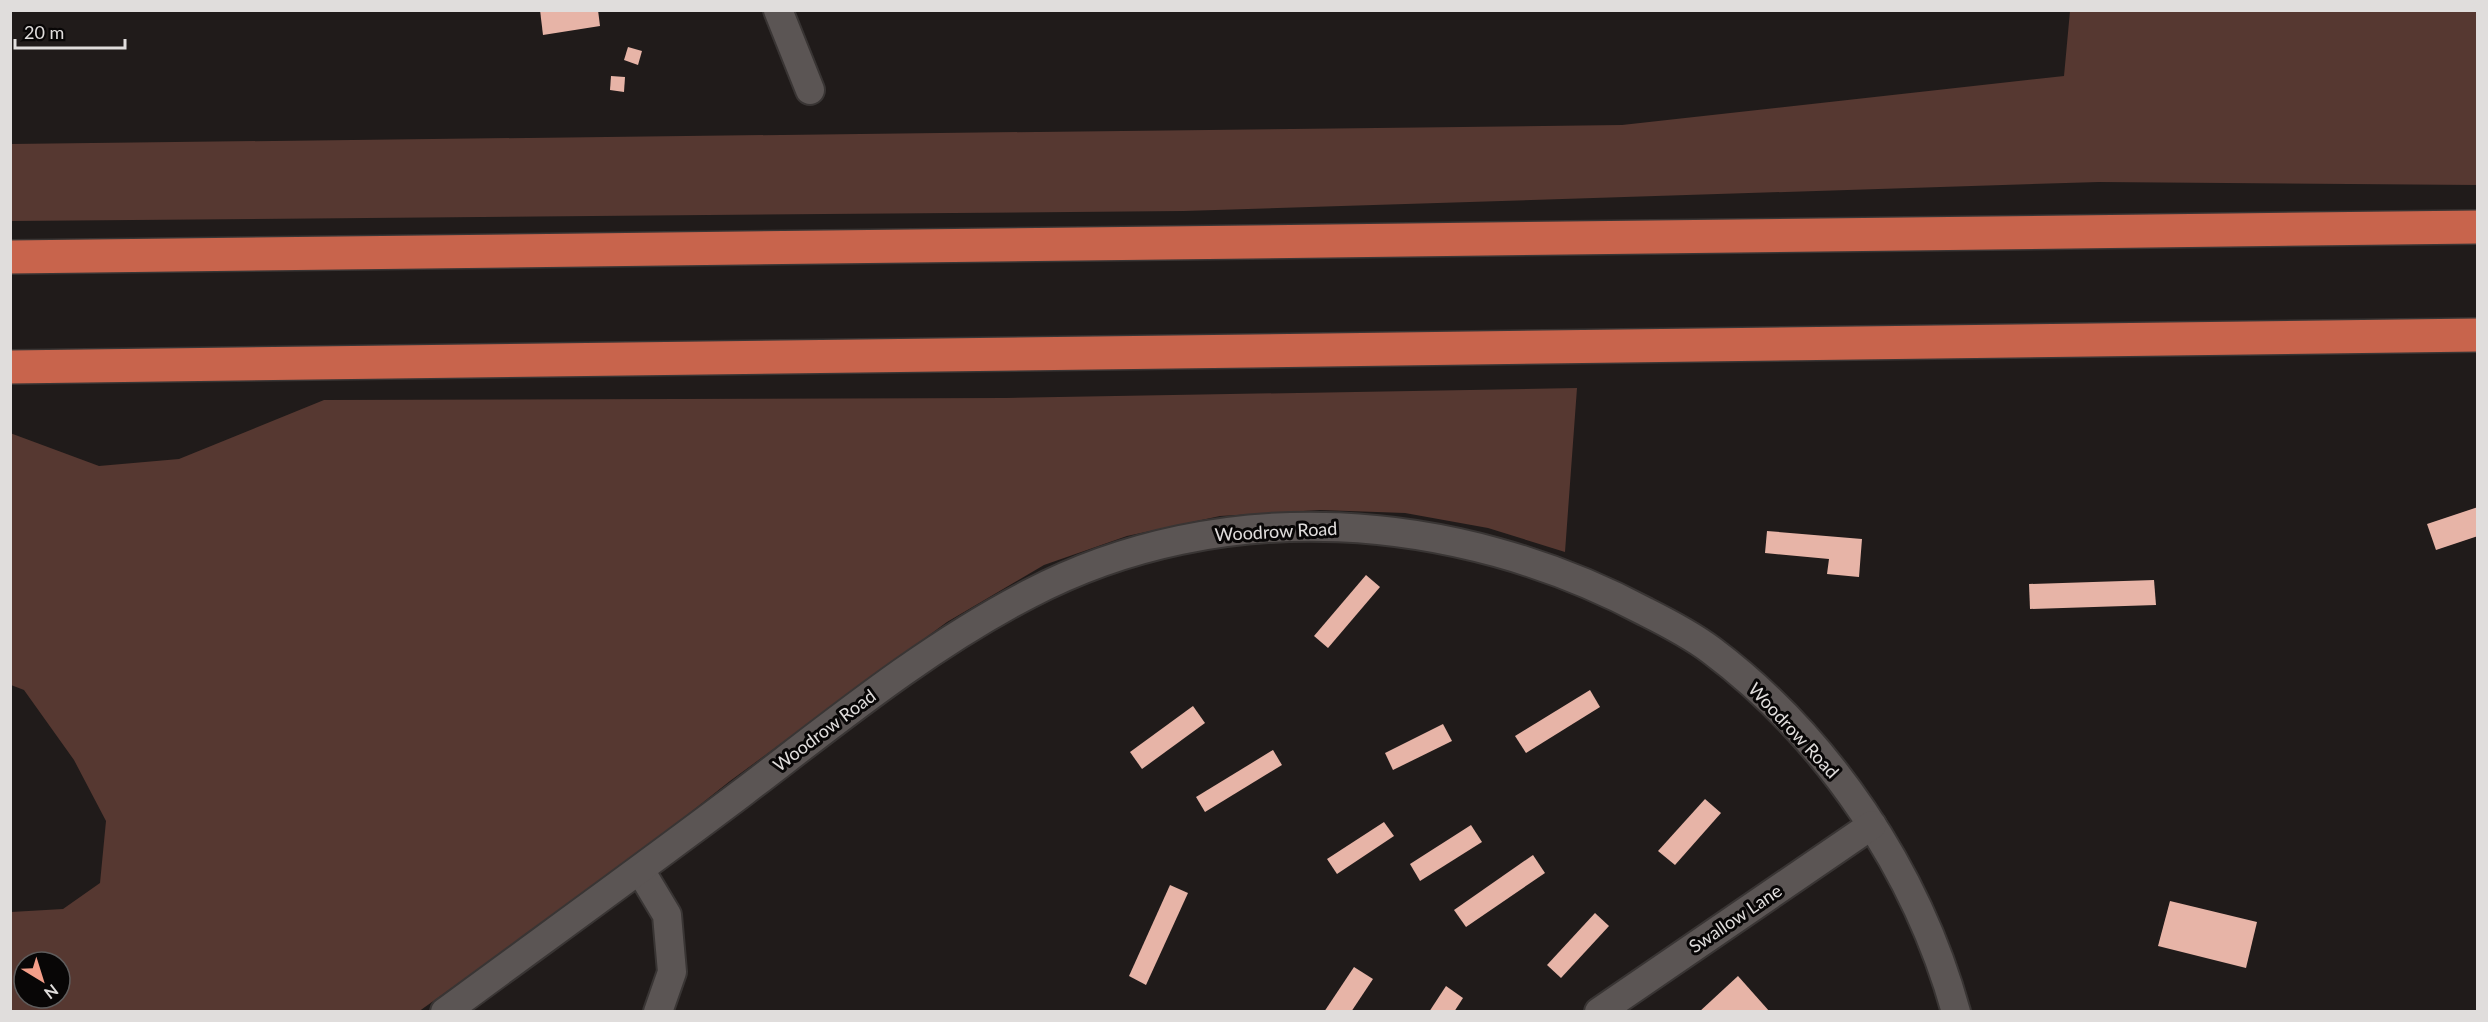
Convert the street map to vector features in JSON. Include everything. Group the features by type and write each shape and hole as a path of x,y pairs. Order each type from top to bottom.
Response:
{"highway":[{"path":"10,257 2478,227"},
{"path":"10,367 2478,335"}],"street":[{"path":"778,10 810,90"},
{"name":"Woodrow Road","path":"445,1011 640,870 936,648 1033,592 1083,569 1138,549 1192,537 1246,529 1301,526 1354,528 1412,534 1516,555 1633,605 1708,648 1764,694 1827,764 1872,825 1898,870 1937,951 1956,1011"},
{"name":"Swallow Lane","path":"1599,1011 1872,825"},
{"path":"640,870 668,915 672,972 658,1011"}],"shaded area":[{"path":"2070,11 2477,11 2477,185 2099,182 1184,211 11,221 11,144 1622,125 2064,76"},
{"path":"1577,388 1565,552 1488,528 1405,513 1320,510 1220,516 1127,536 1044,565 947,622 730,781 629,861 418,1012 11,1011 11,912 63,909 100,883 106,821 74,760 24,690 11,685 10,433 99,466 179,459 324,400 1006,398"}],"building":[{"path":"540,10 598,10 600,26 543,35"},
{"path":"628,47 642,51 638,65 624,60"},
{"path":"611,76 625,77 624,92 610,90"},
{"path":"2478,507 2478,536 2436,550 2427,524"},
{"path":"1767,531 1862,539 1859,577 1827,574 1829,559 1765,553"},
{"path":"1366,575 1380,587 1328,648 1314,636"},
{"path":"2154,580 2156,605 2030,609 2029,584"},
{"path":"1590,690 1600,707 1526,753 1515,736"},
{"path":"1193,706 1205,723 1142,769 1130,752"},
{"path":"1443,724 1452,741 1393,770 1385,753"},
{"path":"1273,750 1282,765 1205,812 1196,797"},
{"path":"1705,799 1721,813 1675,865 1658,851"},
{"path":"1384,822 1394,836 1337,874 1327,859"},
{"path":"1471,825 1482,842 1420,881 1410,864"},
{"path":"1533,855 1545,873 1466,927 1454,910"},
{"path":"1170,885 1188,893 1146,985 1129,976"},
{"path":"2170,901 2257,922 2246,968 2158,946"},
{"path":"1595,913 1609,926 1561,978 1547,965"},
{"path":"1354,967 1373,979 1351,1012 1324,1012"},
{"path":"1738,976 1770,1012 1699,1012"},
{"path":"1446,986 1463,998 1454,1012 1429,1012"}]}
